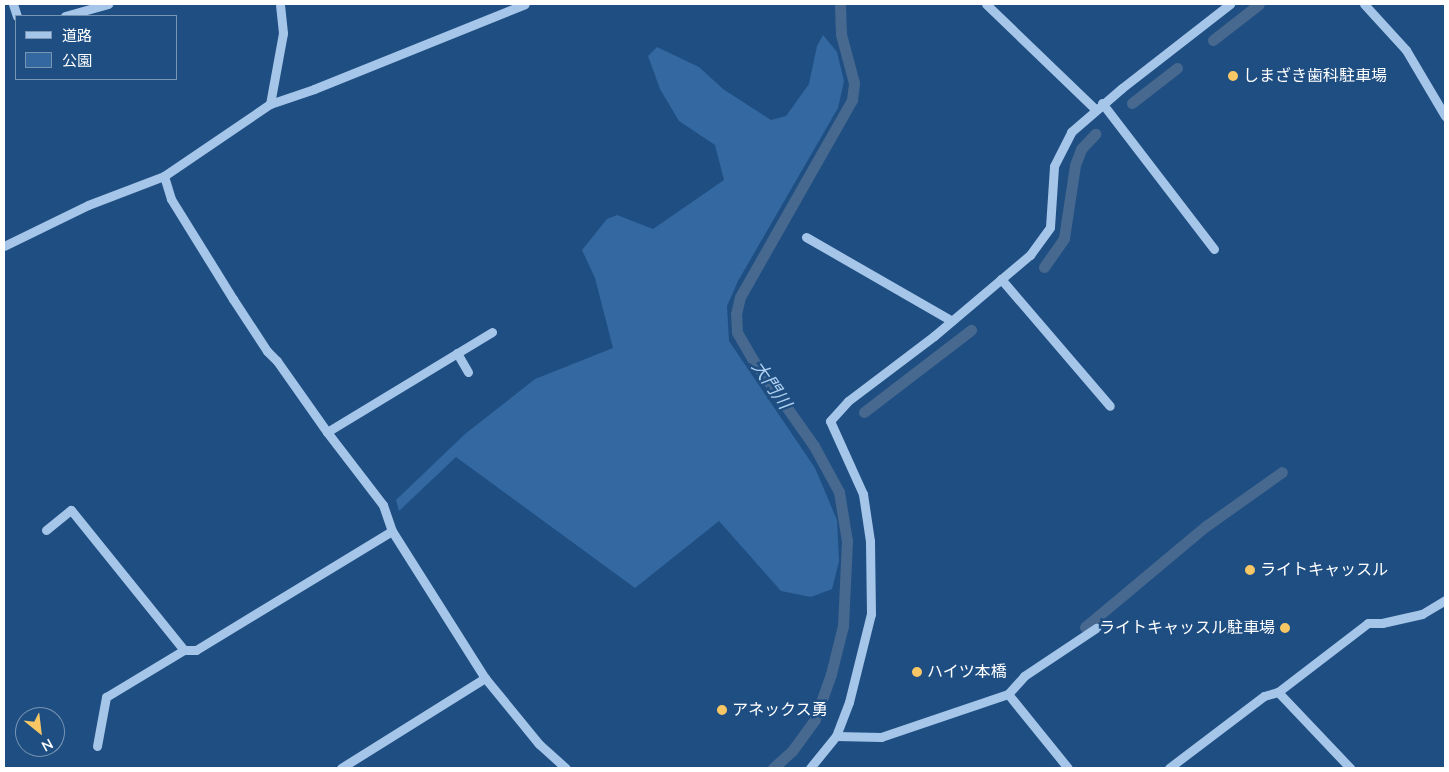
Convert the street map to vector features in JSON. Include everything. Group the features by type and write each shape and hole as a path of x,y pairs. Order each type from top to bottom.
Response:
{"street":[{"path":"69,15 108,4"},
{"path":"270,104 283,32 280,4"},
{"path":"4,246 88,204 164,176 270,104 314,89 525,4"},
{"path":"986,4 1099,106 1214,249"},
{"path":"810,768 836,736 867,636 872,588 870,541 863,494 830,421 848,401 952,321 1030,255 1050,227 1054,166 1071,132 1099,106 1230,4"},
{"path":"1364,4 1406,50 1445,116"},
{"path":"164,176 171,198 238,306 327,432 383,505 392,531 485,678 539,744 566,768"},
{"path":"806,237 952,321"},
{"path":"1001,279 1110,406"},
{"path":"327,432 492,332"},
{"path":"457,353 468,372"},
{"path":"46,530 71,510 184,650"},
{"path":"96,746 106,696 184,650 196,650 392,531"},
{"path":"1169,768 1264,696 1278,692 1368,623 1382,623 1422,614 1445,600"},
{"path":"836,736 881,737 1008,694 1024,676 1096,628"},
{"path":"341,768 485,678"},
{"path":"1278,692 1350,768"},
{"path":"1008,694 1068,768"}],"green space":[{"path":"823,35 837,52 844,81 838,108 738,281 727,306 729,341 815,468 837,520 839,561 832,589 811,597 781,591 719,521 635,588 456,457 399,511 396,500 465,434 535,379 613,348 595,278 582,250 607,219 617,215 653,229 724,180 715,145 679,121 660,89 648,56 657,47 699,67 723,89 771,120 786,116 809,84 817,46"}],"waterway":[{"name":"大門川","path":"773,768 792,751 815,719 831,674 843,626 847,541 839,492 814,446 753,360 737,332 736,314 740,297 852,100 854,83 841,34 840,4"},
{"path":"1213,40 1259,4"},
{"path":"1132,103 1177,68"},
{"path":"1044,267 1064,238 1075,165 1081,149 1095,134"},
{"path":"864,412 971,330"},
{"path":"1085,627 1206,526 1282,472"}],"place":[{"name":"しまざき歯科駐車場","path":"1233,76"},
{"name":"ライトキャッスル","path":"1250,570"},
{"name":"ライトキャッスル駐車場","path":"1285,628"},
{"name":"ハイツ本橋","path":"917,672"},
{"name":"アネックス勇","path":"722,710"}]}
